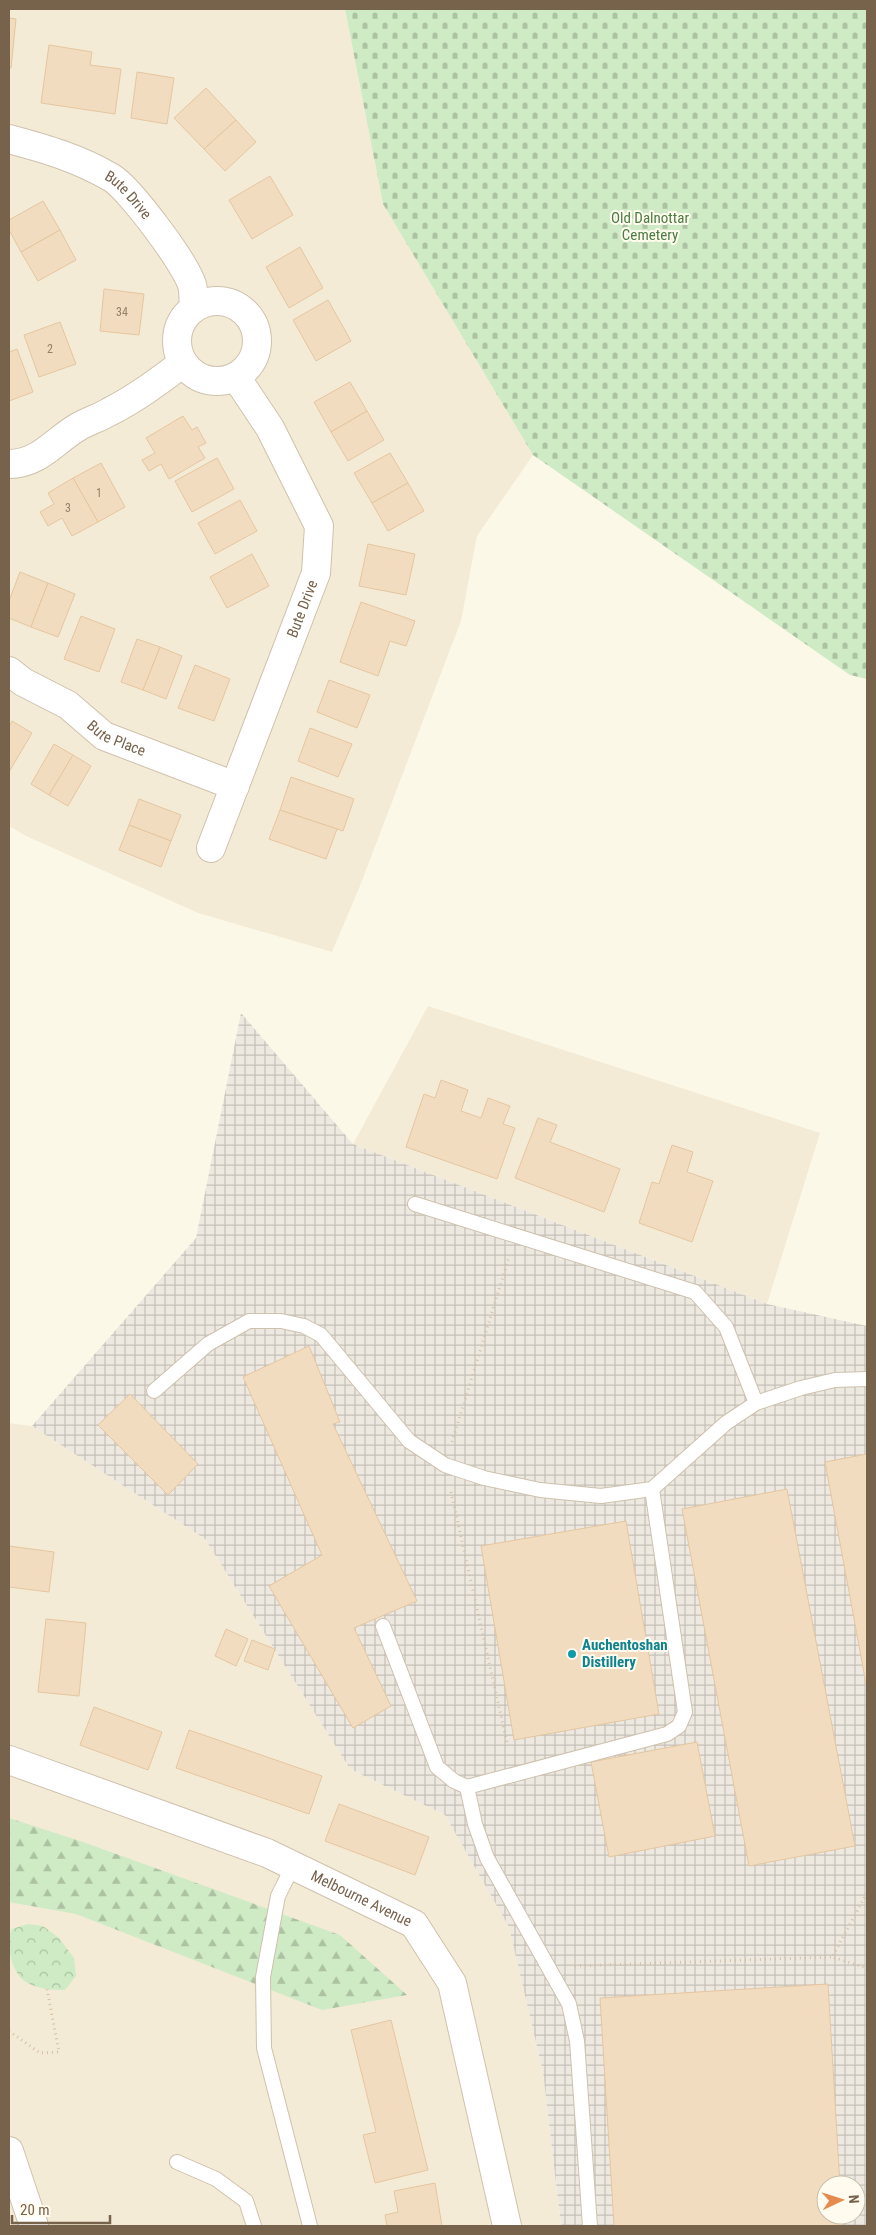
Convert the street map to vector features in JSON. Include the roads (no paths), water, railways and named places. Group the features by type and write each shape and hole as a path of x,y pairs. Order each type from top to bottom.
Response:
{"street":[{"name":"Bute Drive","path":"9,140 72,157 115,179 147,215 182,263 192,285 194,307"},
{"path":"218,300 232,303 243,310 251,320 256,332 255,352 246,369 236,377 224,381 212,381 201,378 183,363 178,352 176,339 178,327 184,316 194,307 205,302 218,300"},
{"path":"9,464 19,464 42,455 78,427 110,412 145,391 183,363"},
{"name":"Bute Drive","path":"211,848 316,573 319,526 270,428 236,377"},
{"name":"Bute Place","path":"9,671 23,682 68,705 104,736 235,786"},
{"name":"Melbourne Avenue","path":"9,1760 267,1853 414,1924 452,1983 507,2226"},
{"path":"9,2151 34,2226"}],"lane":[{"path":"415,1204 695,1292 726,1327 756,1404"},
{"path":"154,1391 208,1344 249,1321 281,1321 304,1326 321,1335 409,1441 445,1466 484,1478 540,1490 601,1496 652,1489 726,1423 756,1404 834,1380 867,1379"},
{"path":"383,1626 437,1767 454,1781 467,1787 667,1734 679,1726 685,1712 652,1489"},
{"path":"467,1787 475,1824 487,1858 569,2004 577,2041 590,2226"},
{"path":"293,1866 278,1896 263,1977 264,2048 310,2226"},
{"path":"177,2162 216,2179 246,2201 254,2226"}],"place":[{"name":"Auchentoshan Distillery","path":"572,1654"}],"park label":[{"name":"Old Dalnottar Cemetery","path":"650,226"}]}
